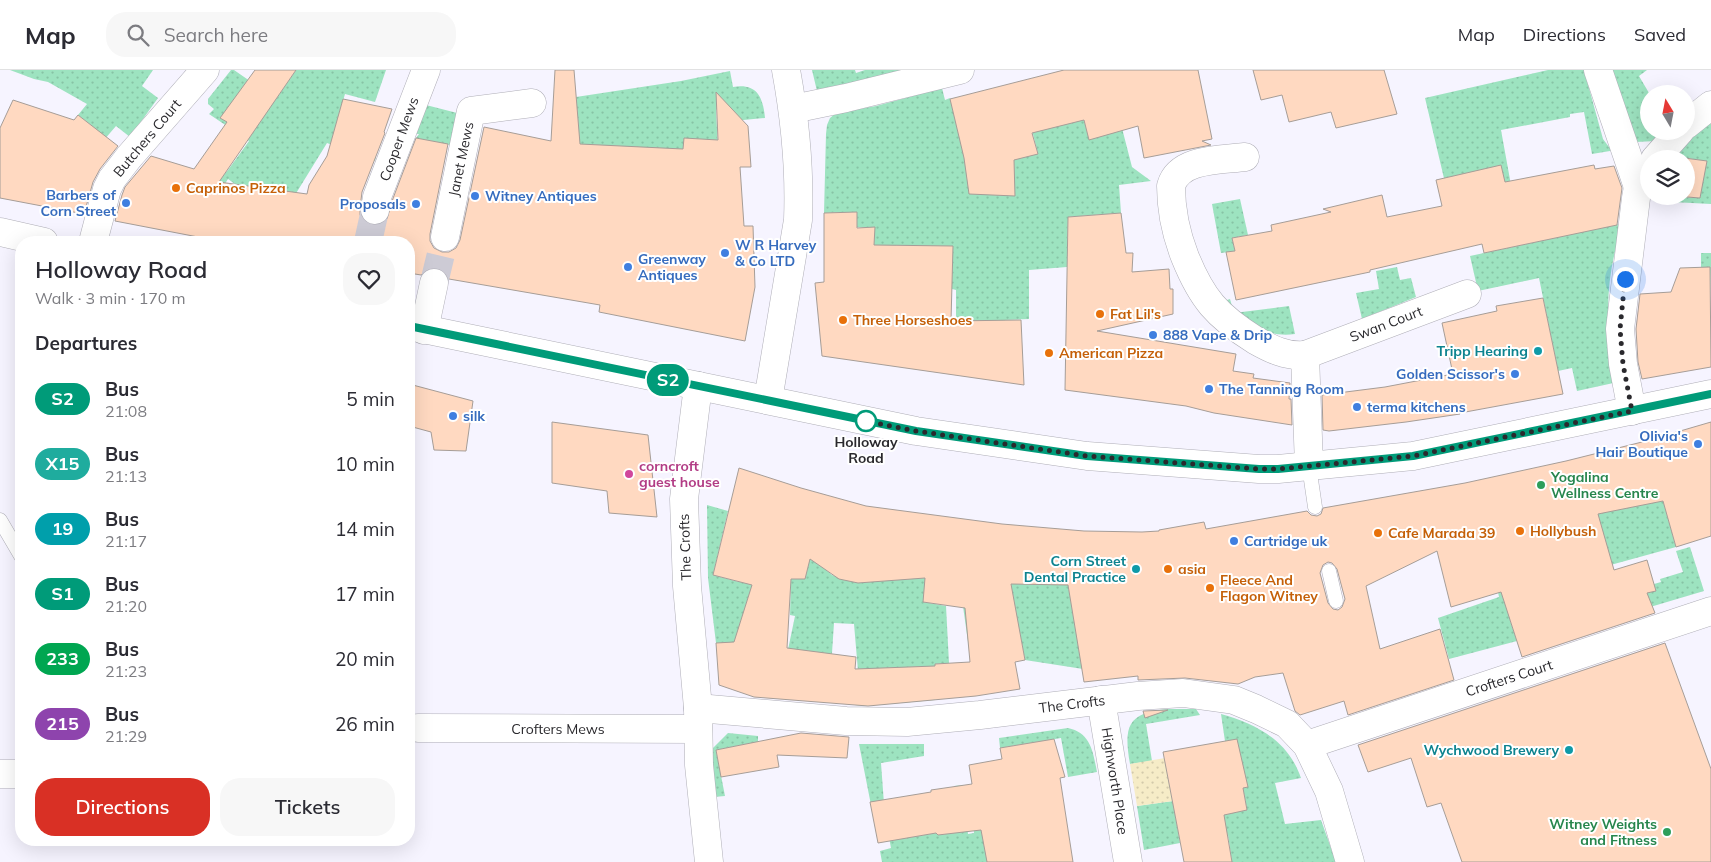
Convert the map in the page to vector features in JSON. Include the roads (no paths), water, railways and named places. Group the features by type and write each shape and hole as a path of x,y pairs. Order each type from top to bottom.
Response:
{"street":[{"name":"Butchers Court","path":"95,236 107,189 112,179 205,70"},
{"name":"Cooper Mews","path":"375,210 377,197 426,70"},
{"path":"768,400 798,220 799,194 796,134 786,70"},
{"path":"793,109 960,70"},
{"path":"1598,70 1640,171"},
{"name":"Janet Mews","path":"444,237 471,111 532,103"},
{"path":"1695,118 1711,105"},
{"path":"1664,150 1672,140"},
{"name":"Swan Court","path":"1245,157 1202,163 1184,168 1172,180 1170,186 1175,230 1196,284 1205,298 1232,325 1269,347 1289,355 1306,355 1467,294"},
{"path":"1632,411 1623,364 1620,329 1631,230 1640,191"},
{"path":"0,232 18,236"},
{"path":"434,283 416,328 916,431 1087,456 1259,469 1413,456 1711,394"},
{"path":"1306,355 1309,466"},
{"name":"The Crofts","path":"698,386 684,498 687,586 700,765 710,862"},
{"name":"Crofters Court","path":"1307,745 1711,611"},
{"name":"The Crofts","path":"698,718 907,722 1101,700 1183,693 1234,700 1286,724 1307,745 1329,791 1350,862"},
{"name":"Highworth Place","path":"1101,700 1128,862"},
{"name":"Crofters Mews","path":"418,728 698,718"},
{"path":"0,774 15,774"}],"lane":[{"path":"1309,466 1315,507"},
{"path":"0,520 15,546"},
{"path":"1329,571 1336,600"}],"tunnel":[{"path":"369,236 375,210"},
{"path":"434,283 445,237"}],"place":[{"name":"Caprinos Pizza","path":"176,188"},
{"name":"Witney Antiques","path":"475,196"},
{"name":"Barbers of Corn Street","path":"126,203"},
{"name":"Proposals","path":"416,204"},
{"name":"W R Harvey & Co LTD","path":"725,253"},
{"name":"Greenway Antiques","path":"628,267"},
{"name":"Fat Lil's","path":"1100,314"},
{"name":"Three Horseshoes","path":"843,320"},
{"name":"888 Vape & Drip","path":"1153,335"},
{"name":"Tripp Hearing","path":"1538,351"},
{"name":"American Pizza","path":"1049,353"},
{"name":"Golden Scissor's","path":"1515,374"},
{"name":"The Tanning Room","path":"1209,389"},
{"name":"terma kitchens","path":"1357,407"},
{"name":"silk","path":"453,416"},
{"name":"Holloway Road","path":"866,421"},
{"name":"Olivia's Hair Boutique","path":"1698,444"},
{"name":"corncroft guest house","path":"629,474"},
{"name":"Yogalina Wellness Centre","path":"1541,485"},
{"name":"Hollybush","path":"1520,531"},
{"name":"Cafe Marada 39","path":"1378,533"},
{"name":"Cartridge uk","path":"1234,541"},
{"name":"Corn Street Dental Practice","path":"1136,569"},
{"name":"asia","path":"1168,569"},
{"name":"Fleece And Flagon Witney","path":"1210,588"},
{"name":"Wychwood Brewery","path":"1569,750"},
{"name":"Witney Weights and Fitness","path":"1667,832"}]}
